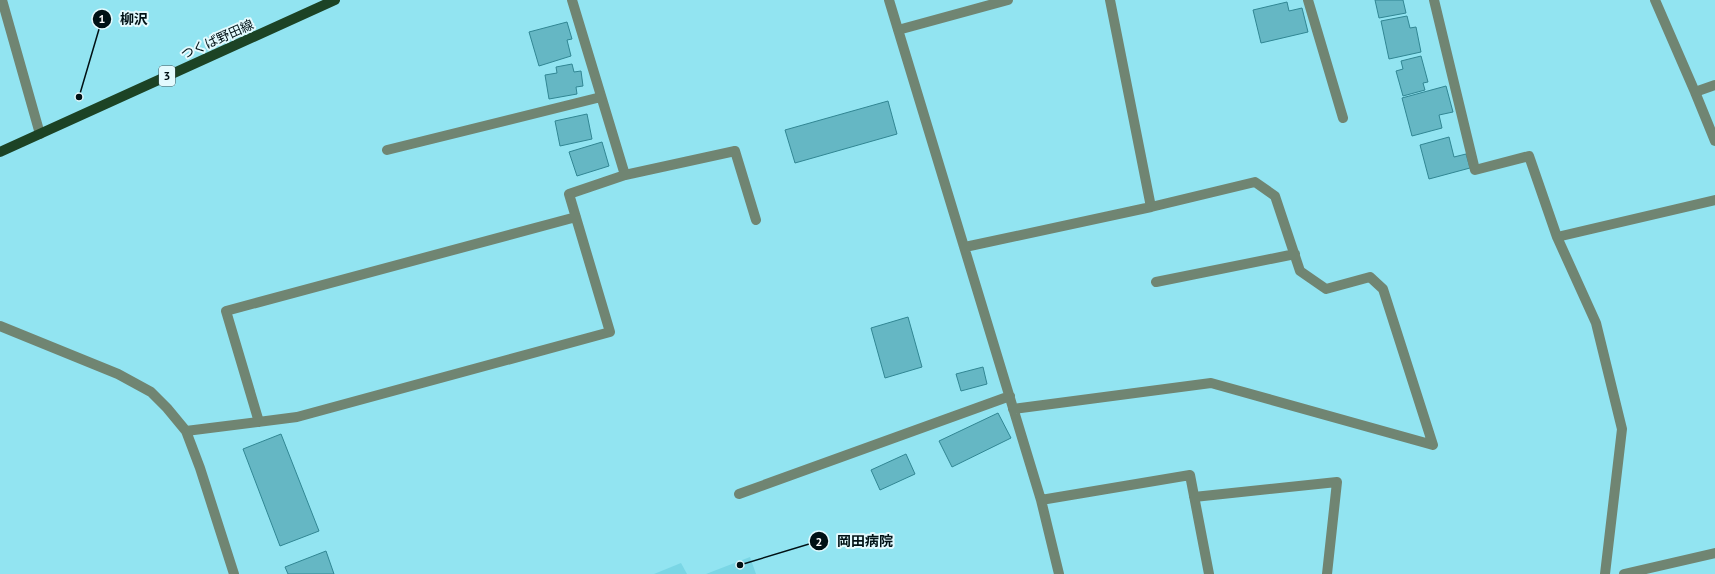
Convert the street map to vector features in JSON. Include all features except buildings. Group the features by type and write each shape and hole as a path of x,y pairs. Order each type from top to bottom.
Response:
{"main road":[{"name":"つくば野田線","path":"0,152 335,0"}],"street":[{"path":"2,0 40,134"},
{"path":"572,0 625,175"},
{"path":"889,0 1041,500 1059,574"},
{"path":"898,30 1008,0"},
{"path":"1110,0 1151,207"},
{"path":"1308,0 1343,118"},
{"path":"1434,0 1475,170 1529,156 1557,237 1596,323 1622,428 1605,574"},
{"path":"1655,0 1696,92 1715,141"},
{"path":"1696,92 1715,85"},
{"path":"387,150 601,97"},
{"path":"186,431 297,417 610,332 569,194 625,175 735,151 756,220"},
{"path":"965,248 1151,207 1255,182 1275,196 1300,271 1326,289 1370,277 1383,289 1433,445 1211,383 1013,409"},
{"path":"1557,237 1715,200"},
{"path":"259,422 226,311 576,217"},
{"path":"1156,282 1295,254"},
{"path":"0,326 118,374 150,392 167,408 186,431 200,468 234,574"},
{"path":"739,494 1010,396"},
{"path":"1041,500 1190,475 1209,574"},
{"path":"1194,497 1337,482 1328,574"},
{"path":"1624,574 1715,553"}],"shaded area":[{"path":"750,557 756,574 706,574"},
{"path":"681,563 687,574 654,574"}],"place":[{"name":"柳沢","path":"79,97"},
{"name":"岡田病院","path":"740,565"}]}
